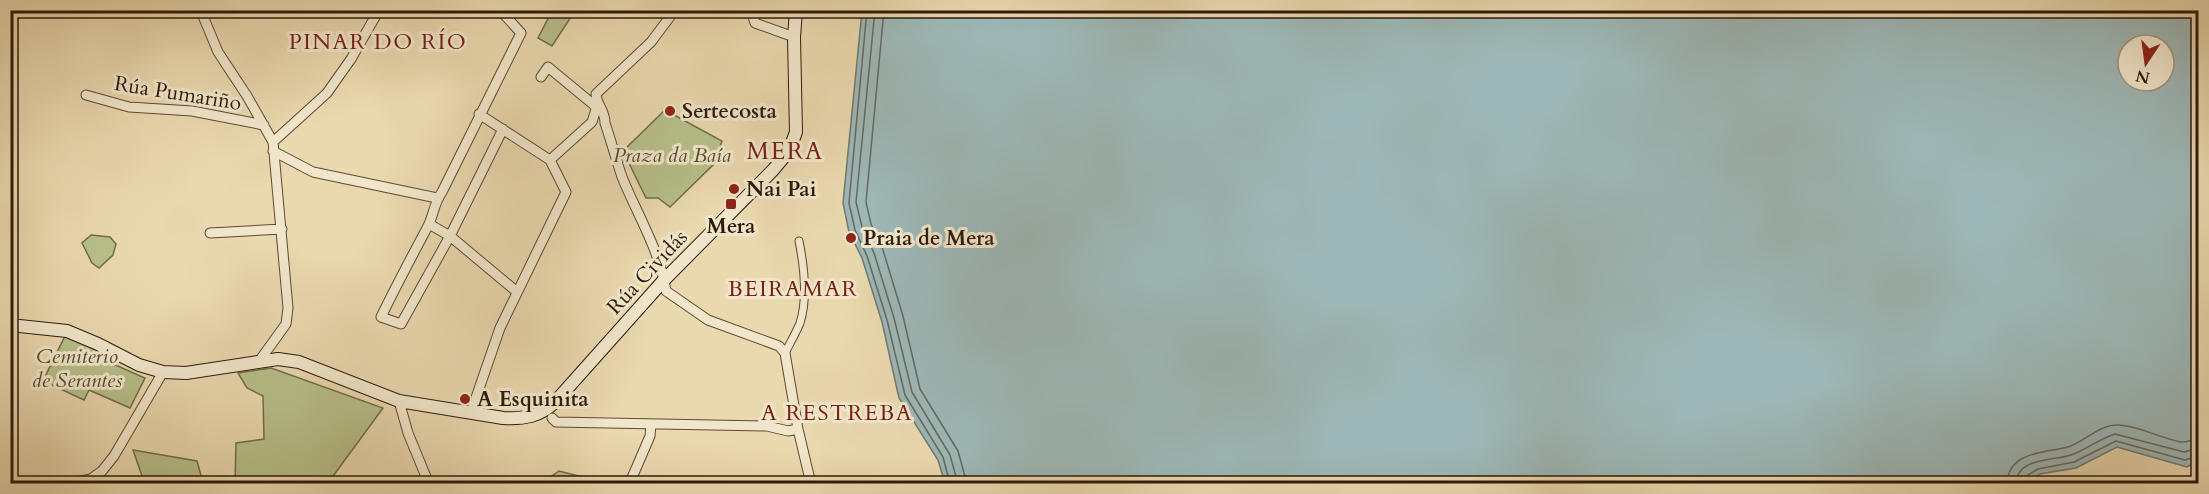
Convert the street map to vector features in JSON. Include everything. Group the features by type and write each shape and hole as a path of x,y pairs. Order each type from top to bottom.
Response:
{"main road":[{"name":"Rúa Cividás","path":"545,414 664,280 780,163 789,151 796,132 794,37 796,10"},
{"path":"10,325 67,331 139,365 163,372 186,373 278,359 299,362 399,401 511,418 545,414"}],"street":[{"path":"203,10 203,16 218,52 264,125 273,146 288,308 286,324 260,360"},
{"path":"273,146 327,93 351,59 379,10"},
{"path":"500,10 521,33 479,114 447,183 436,198 429,224 381,316 401,324 450,236 503,129"},
{"path":"675,10 651,42 596,94 597,100 605,114 605,123 623,178 664,280 666,291 708,320 779,346 784,353 811,483"},
{"path":"751,10 755,24 794,37"},
{"path":"541,77 548,67 596,109 592,122 550,160"},
{"name":"Rúa Pumariño","path":"86,94 129,107 192,111 264,125"},
{"path":"471,412 500,328 566,192 550,160 479,114"},
{"path":"273,146 313,172 436,198"},
{"path":"429,224 450,236 517,292"},
{"path":"210,233 282,229"},
{"path":"784,353 800,322 803,308 803,260 799,241"},
{"path":"67,483 91,479 102,471 114,456 163,372"},
{"path":"399,401 408,433 429,483"},
{"path":"545,414 556,422 767,426 788,431 798,429"},
{"path":"631,482 650,436 651,424"}],"green space":[{"path":"552,11 562,11 571,17 552,46 538,38"},
{"name":"Praza da Baía","path":"665,110 722,141 714,164 670,207 658,198 646,198 623,151"},
{"path":"91,235 110,237 116,244 113,255 99,268 92,263 82,243"},
{"name":"Cemiterio de Serantes","path":"65,336 113,356 111,363 145,378 130,408 89,390 84,400 43,381"},
{"path":"271,368 383,408 328,483 235,483 236,443 264,439 263,396 247,388 238,373"},
{"path":"133,450 197,461 203,483 142,483 142,476"},
{"path":"559,471 599,481 599,483 547,483 549,478"}],"water":[{"path":"862,11 2198,11 2198,461 2187,467 2117,447 2076,468 2040,474 2025,484 945,483 938,460 899,398 882,322 862,258 849,232 843,203"}],"place":[{"name":"Sertecosta","path":"670,111"},
{"name":"Nai Pai","path":"734,189"},
{"name":"Mera","path":"731,204"},
{"name":"Praia de Mera","path":"851,238"},
{"name":"A Esquinita","path":"465,399"}],"district":[{"name":"PINAR DO RÍO","path":"378,41"},
{"name":"MERA","path":"785,151"},
{"name":"BEIRAMAR","path":"793,288"},
{"name":"A RESTREBA","path":"837,412"}]}
